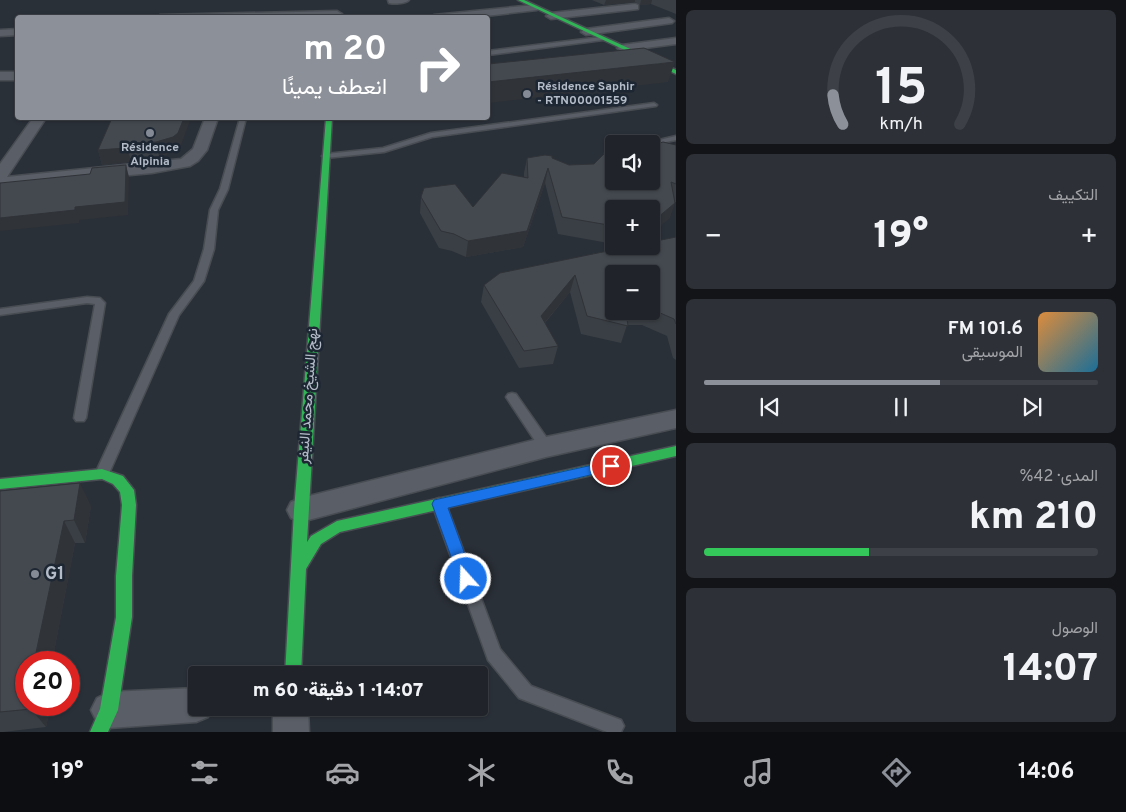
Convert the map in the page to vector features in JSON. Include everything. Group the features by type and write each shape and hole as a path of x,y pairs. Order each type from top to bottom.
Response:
{"street":[{"path":"392,1 404,0"},
{"path":"520,0 676,72"},
{"path":"552,16 635,6"},
{"path":"464,15 534,8"},
{"path":"248,15 337,12"},
{"path":"586,32 669,21"},
{"path":"0,33 15,32"},
{"path":"622,48 676,41"},
{"path":"0,76 15,76"},
{"path":"0,175 38,120"},
{"path":"0,182 152,168 185,163 200,150 210,120"},
{"name":"نهج الشيخ محمد النيفر","path":"293,666 301,510 329,120"},
{"path":"301,510 546,447 676,419"},
{"path":"299,566 316,540 337,527 672,452"},
{"path":"0,484 102,474 118,480 127,490 129,505 124,576 124,617 104,721 188,706"},
{"path":"291,716 291,732"}],"lane":[{"path":"490,53 601,39"},
{"path":"326,156 384,150 432,134 654,105"},
{"path":"102,474 174,314 199,282 209,250 214,210 224,189 242,120"},
{"path":"660,141 676,138"},
{"path":"0,312 87,300 96,300 100,303 80,418"},
{"path":"512,397 546,447"},
{"path":"672,452 676,464"},
{"path":"439,504 494,654 525,692 615,726"}],"building":[{"path":"644,48 675,62 490,82 490,64"},
{"path":"111,120 183,120 178,133 173,137 156,142 126,143 126,148 98,150"},
{"path":"660,143 676,145 676,184 671,182 675,203 660,216 660,200 605,200 605,224 562,217 548,168 527,231 468,241 454,234 441,231 421,197 424,188 455,184 473,207 502,173 528,178 527,158 545,155 552,156 552,158 569,165 594,164 604,154 605,148 605,190 660,190"},
{"path":"126,165 125,202 75,207 75,210 0,218 0,183 90,174 92,168"},
{"path":"676,237 676,324 674,319 660,313 660,265 605,265 605,320 627,320 628,326 587,316 575,275 541,316 558,346 524,351 484,285 500,273 605,252 605,255 660,255 660,240"},
{"path":"80,483 74,520 64,521 36,651 15,651 15,711 0,712 0,491"}],"traffic: fast":[{"path":"520,0 676,72"},
{"path":"293,666 301,510 329,120"},
{"path":"299,566 316,540 337,527 676,451"},
{"path":"0,484 102,474 118,480 127,490 129,505 124,576 124,617 109,710 99,732"}],"place":[{"name":"Résidence Saphir - RTN00001559","path":"527,94"},
{"name":"Résidence Alpinia","path":"150,133"},
{"name":"G1","path":"35,574"}],"route":[{"path":"466,579 439,504 611,466"}]}
